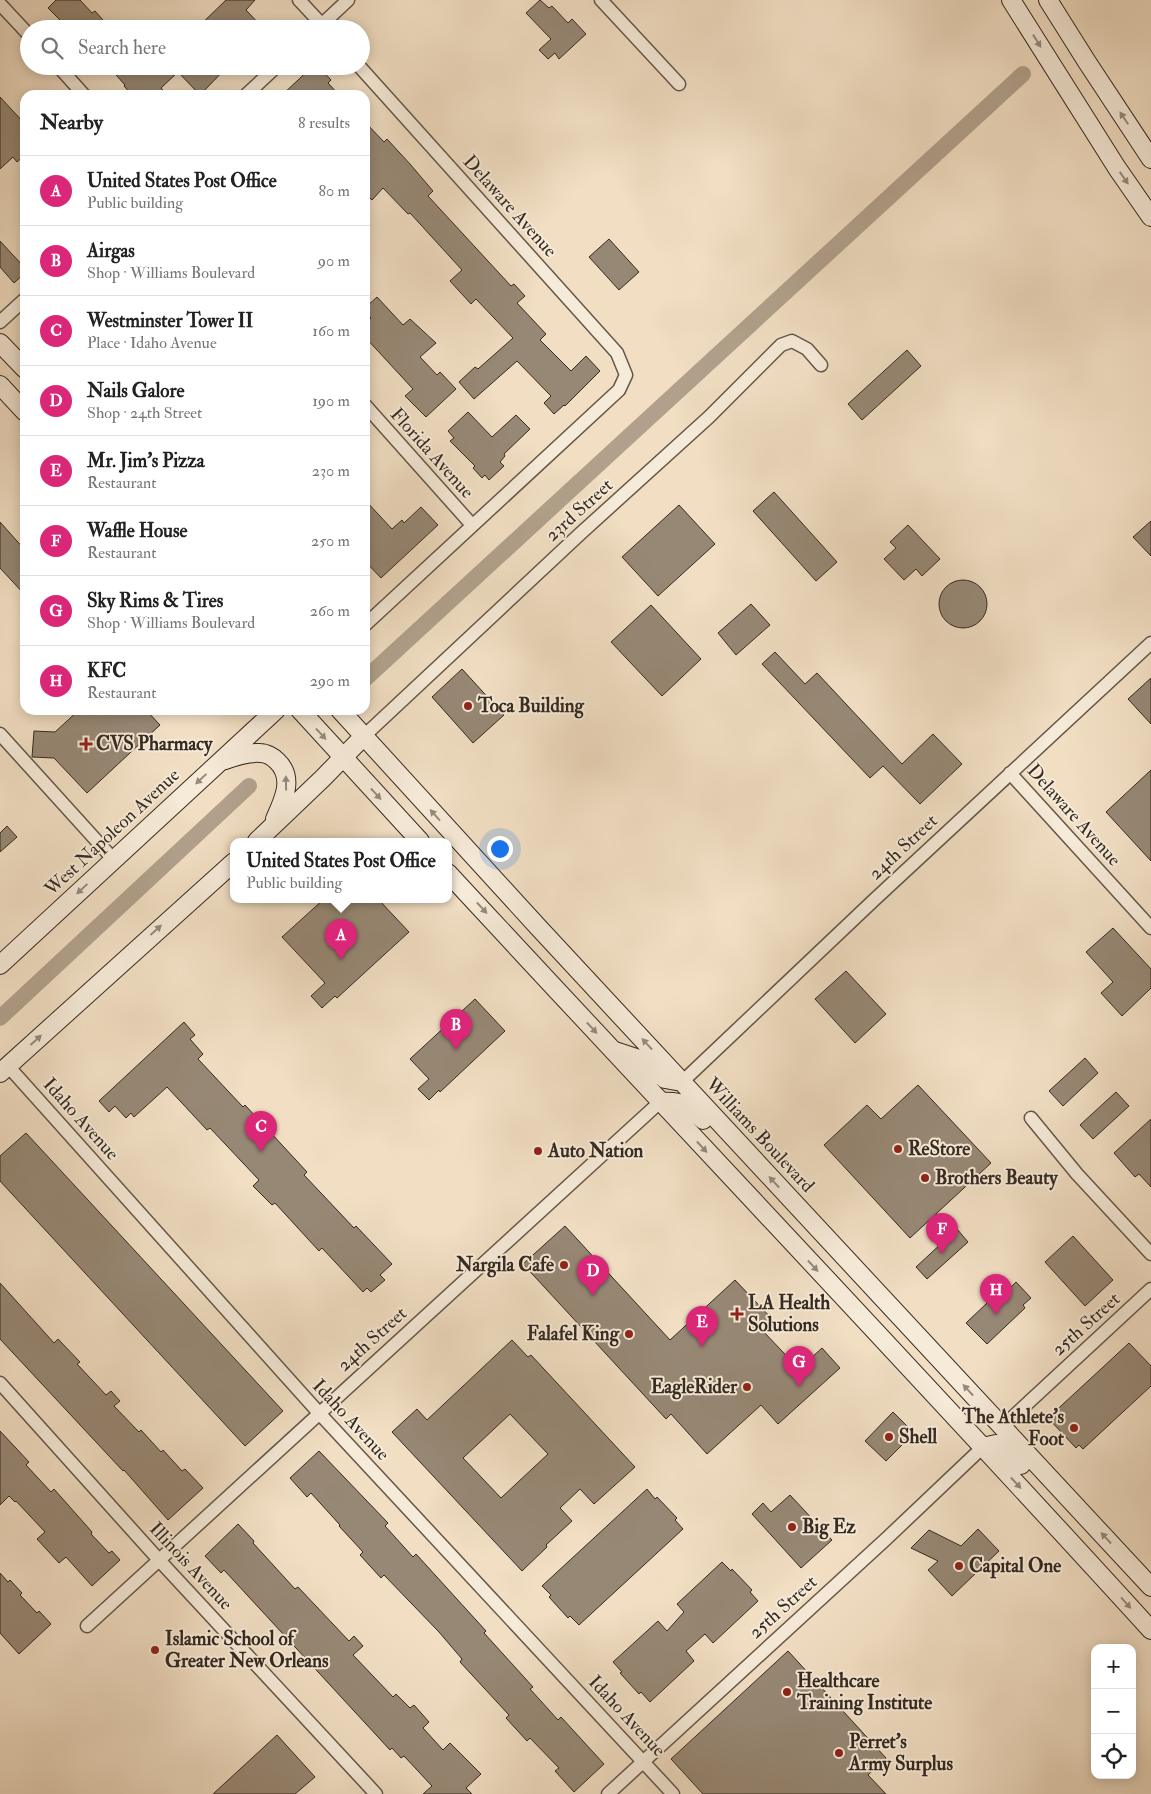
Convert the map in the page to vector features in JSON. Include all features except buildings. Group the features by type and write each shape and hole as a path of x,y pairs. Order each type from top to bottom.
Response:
{"main road":[{"path":"1011,0 1117,168 1151,217"},
{"path":"1048,0 1151,159"},
{"path":"0,343 20,364"},
{"path":"0,385 20,407"},
{"name":"West Napoleon Avenue","path":"0,965 271,715"},
{"path":"305,715 417,838"},
{"name":"Williams Boulevard","path":"345,715 526,914 1151,1586"},
{"path":"260,838 364,736"},
{"path":"220,761 249,753 262,753 274,758 282,766 287,779 286,792 270,829"},
{"path":"4,1069 230,866"},
{"path":"452,876 1151,1630"},
{"path":"612,1050 642,1060 665,1079 682,1082"},
{"path":"660,1102 675,1101 689,1106 723,1140 739,1144"},
{"path":"983,1447 996,1444 1006,1448 1049,1494 1073,1502"}],"street":[{"path":"298,0 315,20"},
{"path":"328,20 348,0"},
{"path":"601,0 678,84"},
{"path":"0,4 20,25"},
{"path":"66,75 80,90"},
{"path":"251,90 267,75"},
{"name":"Delaware Avenue","path":"367,75 617,353 626,375 618,390 472,525"},
{"path":"0,322 20,304"},
{"name":"23rd Street","path":"364,736 581,533 709,417 781,345 792,341 807,350 821,366"},
{"name":"Florida Avenue","path":"370,411 472,525"},
{"path":"370,620 472,525"},
{"name":"24th Street","path":"682,1082 1151,643"},
{"path":"0,734 114,860"},
{"name":"Delaware Avenue","path":"1010,773 1151,928"},
{"name":"Idaho Avenue","path":"4,1069 319,1413 674,1794"},
{"name":"24th Street","path":"87,1626 660,1102"},
{"path":"1031,1118 1077,1174 1151,1254"},
{"name":"25th Street","path":"1002,1427 1151,1289"},
{"name":"Illinois Avenue","path":"0,1383 159,1560 376,1794"},
{"name":"25th Street","path":"608,1794 983,1447"}],"waterway":[{"path":"370,674 1023,74"},
{"path":"0,1018 249,786"}],"place":[{"name":"Toca Building","path":"468,706"},
{"name":"CVS Pharmacy","path":"86,744"},
{"name":"United States Post Office","path":"341,960"},
{"name":"Airgas","path":"456,1050"},
{"name":"ReStore","path":"898,1149"},
{"name":"Auto Nation","path":"538,1151"},
{"name":"Westminster Tower II","path":"261,1152"},
{"name":"Brothers Beauty","path":"925,1178"},
{"name":"Waffle House","path":"942,1254"},
{"name":"Nargila Cafe","path":"564,1265"},
{"name":"Nails Galore","path":"593,1296"},
{"name":"LA Health Solutions","path":"737,1314"},
{"name":"KFC","path":"996,1315"},
{"name":"Falafel King","path":"629,1334"},
{"name":"Mr. Jim's Pizza","path":"702,1347"},
{"name":"EagleRider","path":"747,1387"},
{"name":"Sky Rims & Tires","path":"799,1387"},
{"name":"The Athlete's Foot","path":"1074,1428"},
{"name":"Shell","path":"889,1437"},
{"name":"Big Ez","path":"792,1527"},
{"name":"Capital One","path":"959,1566"},
{"name":"Islamic School of Greater New Orleans","path":"155,1650"},
{"name":"Healthcare Training Institute","path":"787,1692"},
{"name":"Perret's Army Surplus","path":"839,1753"}]}
